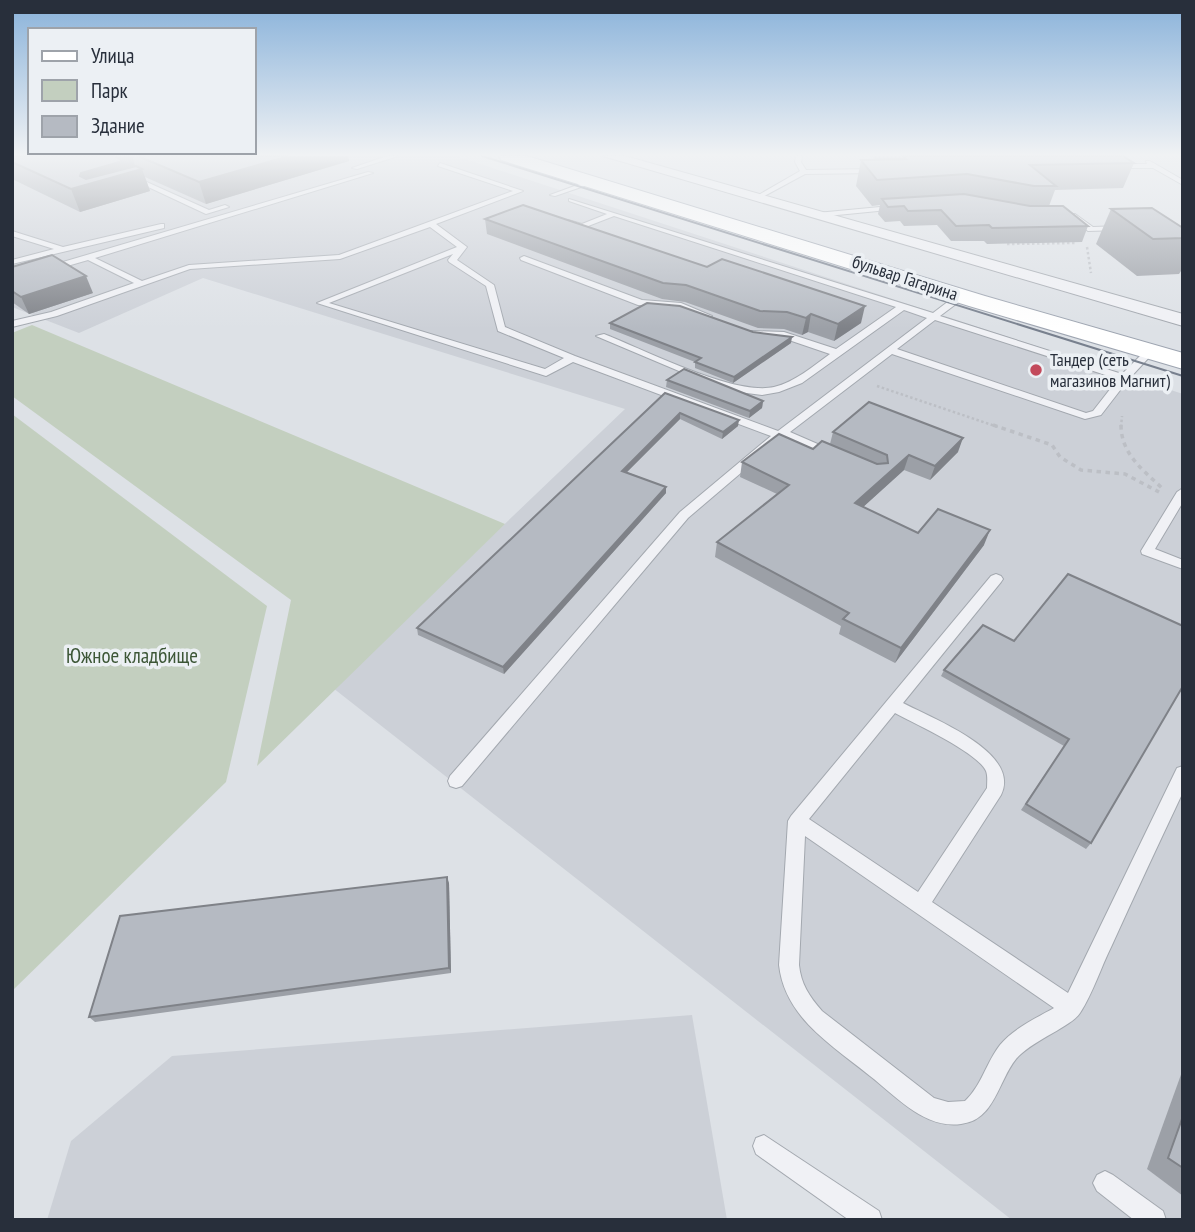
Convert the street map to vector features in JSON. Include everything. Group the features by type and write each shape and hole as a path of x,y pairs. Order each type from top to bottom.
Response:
{"main road":[{"name":"бульвар Гагарина","path":"699,213 970,293 1183,348"},
{"name":"бульвар Гагарина","path":"728,213 1183,361"}],"street":[{"path":"814,213 1183,320"}],"lane":[{"path":"12,262 203,213"},
{"path":"12,280 226,213"},
{"path":"13,324 54,314 189,267 340,257 459,213"},
{"path":"820,215 834,213"},
{"path":"820,215 864,213"},
{"path":"558,218 583,226 612,214 1124,378"},
{"path":"1062,216 1075,216 1090,229 1132,228"},
{"path":"431,224 463,247"},
{"path":"12,233 62,250"},
{"path":"463,247 452,260 490,285 501,329 842,458"},
{"path":"463,247 321,303 547,373 572,358"},
{"path":"88,257 142,284"},
{"path":"524,258 641,303 681,306 715,319"},
{"path":"456,781 684,515 780,434 933,317 970,293"},
{"path":"601,335 728,388 750,393 773,392 789,387 902,307"},
{"path":"749,331 784,335 837,353"},
{"path":"890,350 1085,416 1097,413 1124,378 1150,351"},
{"path":"1180,497 1147,551 1183,565"},
{"path":"996,579 797,821 789,965 791,984 799,1000 815,1018 928,1108 948,1115 969,1113 983,1101 1009,1051 1072,1008 1183,773"},
{"path":"893,705 977,753 990,764 997,777 995,790 920,905"},
{"path":"797,821 1072,1008"},
{"path":"765,1146 870,1220"},
{"path":"1105,1183 1154,1220"}],"path":[{"path":"1006,244 1086,243 1092,277"},
{"path":"854,377 968,419 982,421 1052,445 1060,457 1081,470 1125,474 1180,497"},
{"path":"1124,406 1119,432 1125,450 1180,497"}],"shaded area":[{"path":"12,213 632,213 1183,394 1183,1220 1012,1220 333,688 625,409 203,278 79,333 12,307"},
{"path":"692,1015 727,1220 47,1220 71,1141 172,1056"}],"green space":[{"path":"32,325 505,524 257,766 291,600 12,396 12,333"},
{"name":"Южное кладбище","path":"12,414 267,606 226,782 12,991"}],"building":[{"path":"500,213 548,213 707,267 722,259 865,306 838,324 811,314 806,318 787,312 760,311 686,285 663,283 485,219"},
{"path":"944,213 1072,213 1088,226 992,228 989,225 956,226"},
{"path":"1117,213 1161,213 1183,228 1183,238 1153,239"},
{"path":"52,255 86,276 21,297 12,291 12,267"},
{"path":"647,303 680,306 753,332 792,337 734,377 695,362 701,358 610,323"},
{"path":"684,369 763,401 750,411 667,380"},
{"path":"665,393 739,420 723,432 680,413 622,471 666,487 503,667 417,628"},
{"path":"869,402 963,438 935,466 909,455 855,503 918,533 938,509 990,530 901,648 843,619 849,613 717,542 789,485 742,462 779,434 813,449 822,441 877,464 888,463 887,455 833,432"},
{"path":"1068,574 1183,626 1183,686 1091,843 1026,804 1069,739 944,670 983,625 1014,641"},
{"path":"447,877 449,968 89,1017 120,916"},
{"path":"1183,1116 1183,1168 1168,1158"}],"tram line":[{"path":"665,213 1183,376"}],"place":[{"name":"Тандер (сеть магазинов Магнит)","path":"1036,370"}]}
